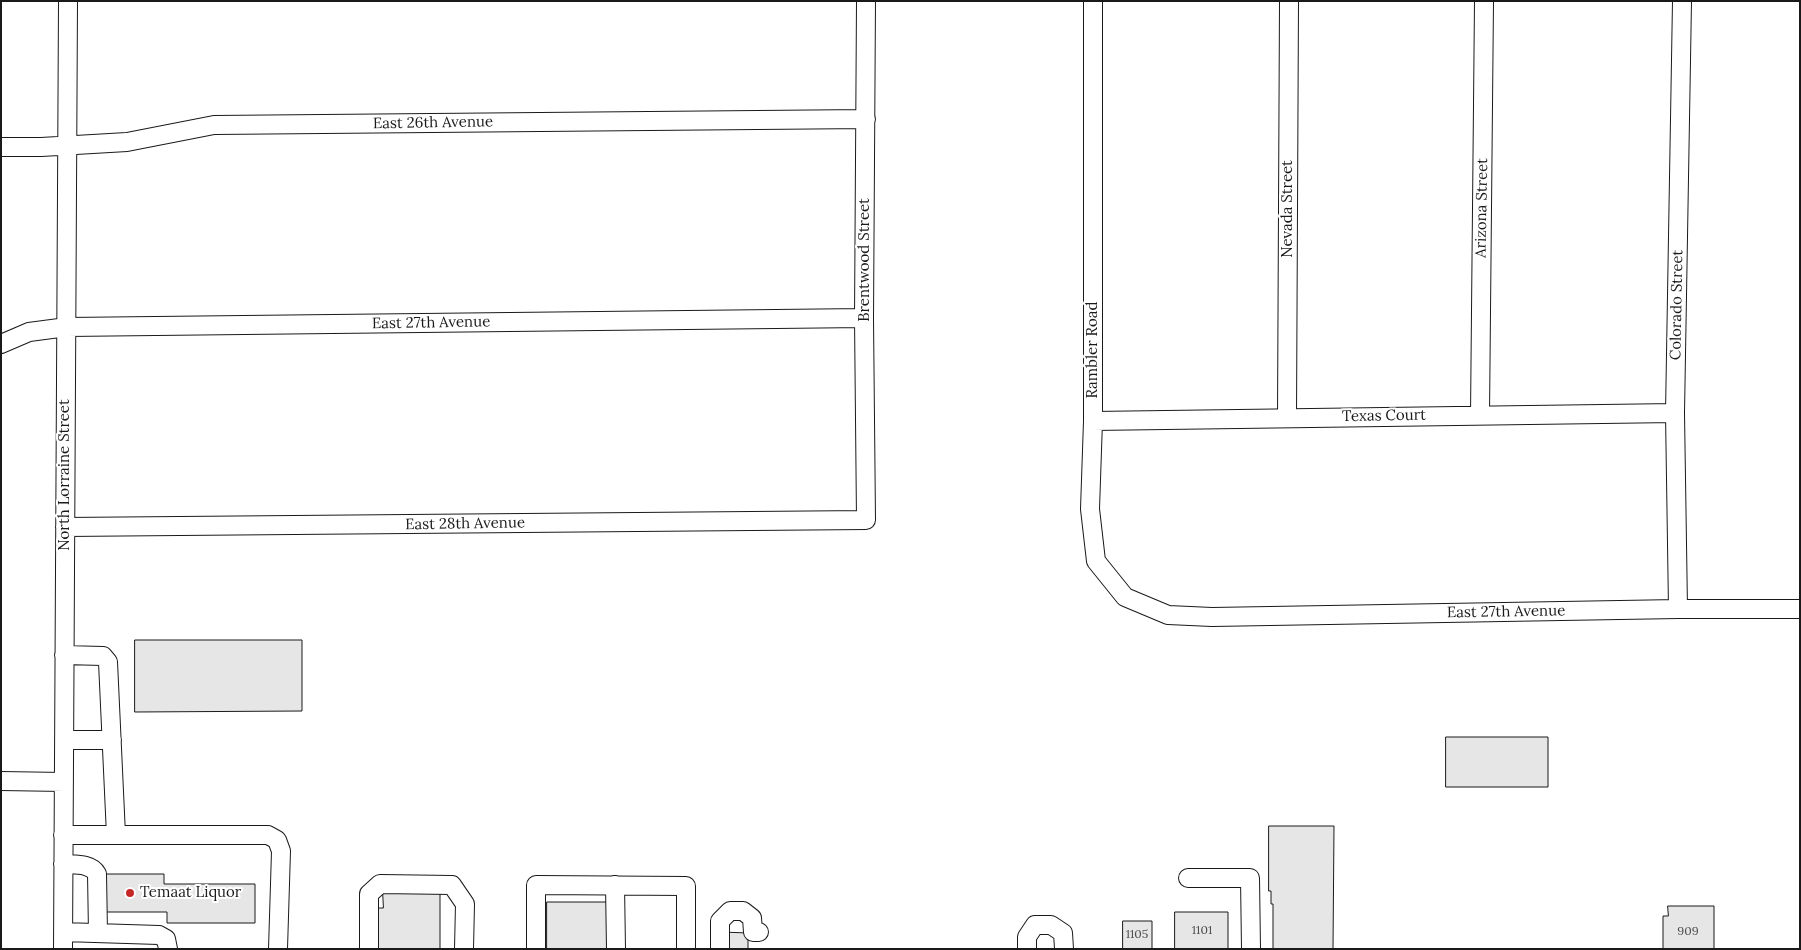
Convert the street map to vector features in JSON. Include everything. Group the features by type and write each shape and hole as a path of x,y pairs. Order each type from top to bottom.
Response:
{"street":[{"name":"North Lorraine Street","path":"63,941 68,1"},
{"name":"Brentwood Street","path":"866,1 864,318 866,520"},
{"name":"Rambler Road","path":"1093,1 1093,421 1090,508 1096,561 1125,597 1168,615 1212,617"},
{"name":"Nevada Street","path":"1288,417 1289,1"},
{"name":"Arizona Street","path":"1480,415 1484,1"},
{"name":"Colorado Street","path":"1678,609 1675,413 1682,1"},
{"name":"East 26th Avenue","path":"1,147 127,142 214,125 866,119"},
{"name":"East 27th Avenue","path":"1,344 29,332 66,327 864,318"},
{"name":"Texas Court","path":"1093,421 1675,413"},
{"name":"East 28th Avenue","path":"65,527 866,520"},
{"name":"East 27th Avenue","path":"1212,617 1678,609 1800,610"},
{"path":"64,655 103,656 108,662 116,835"},
{"path":"64,740 112,740"},
{"path":"1,781 64,782"},
{"path":"63,835 268,835 277,840 280,851 278,949"},
{"path":"63,864 94,868 97,874 98,933"},
{"path":"1188,878 1250,878 1251,949"},
{"path":"369,949 369,894 380,884 452,885 465,904 464,949"},
{"path":"536,949 536,886 686,886 686,949"},
{"path":"615,886 616,949"},
{"path":"720,949 720,921 730,911 743,911 752,918 754,932 759,932"},
{"path":"1027,949 1027,937 1035,925 1051,925 1063,933 1064,949"},
{"path":"63,941 98,933 159,934 166,939 168,949"}],"building":[{"path":"135,640 302,640 302,711 135,712"},
{"path":"1446,737 1548,737 1548,787 1446,787"},
{"path":"1269,826 1334,826 1333,949 1273,949 1273,904 1271,904 1271,891 1269,891"},
{"path":"105,874 164,874 164,884 255,884 255,923 167,923 167,912 105,912"},
{"path":"383,891 440,892 440,949 377,949 377,908 383,908"},
{"path":"547,902 610,902 610,949 547,949"},
{"path":"1668,906 1714,906 1714,949 1663,949 1663,916 1668,916"},
{"path":"1175,912 1228,912 1228,949 1175,949"},
{"path":"1123,921 1152,921 1152,949 1123,949"},
{"path":"722,932 748,933 748,949 721,949"}],"place":[{"name":"Temaat Liquor","path":"130,893"}]}
